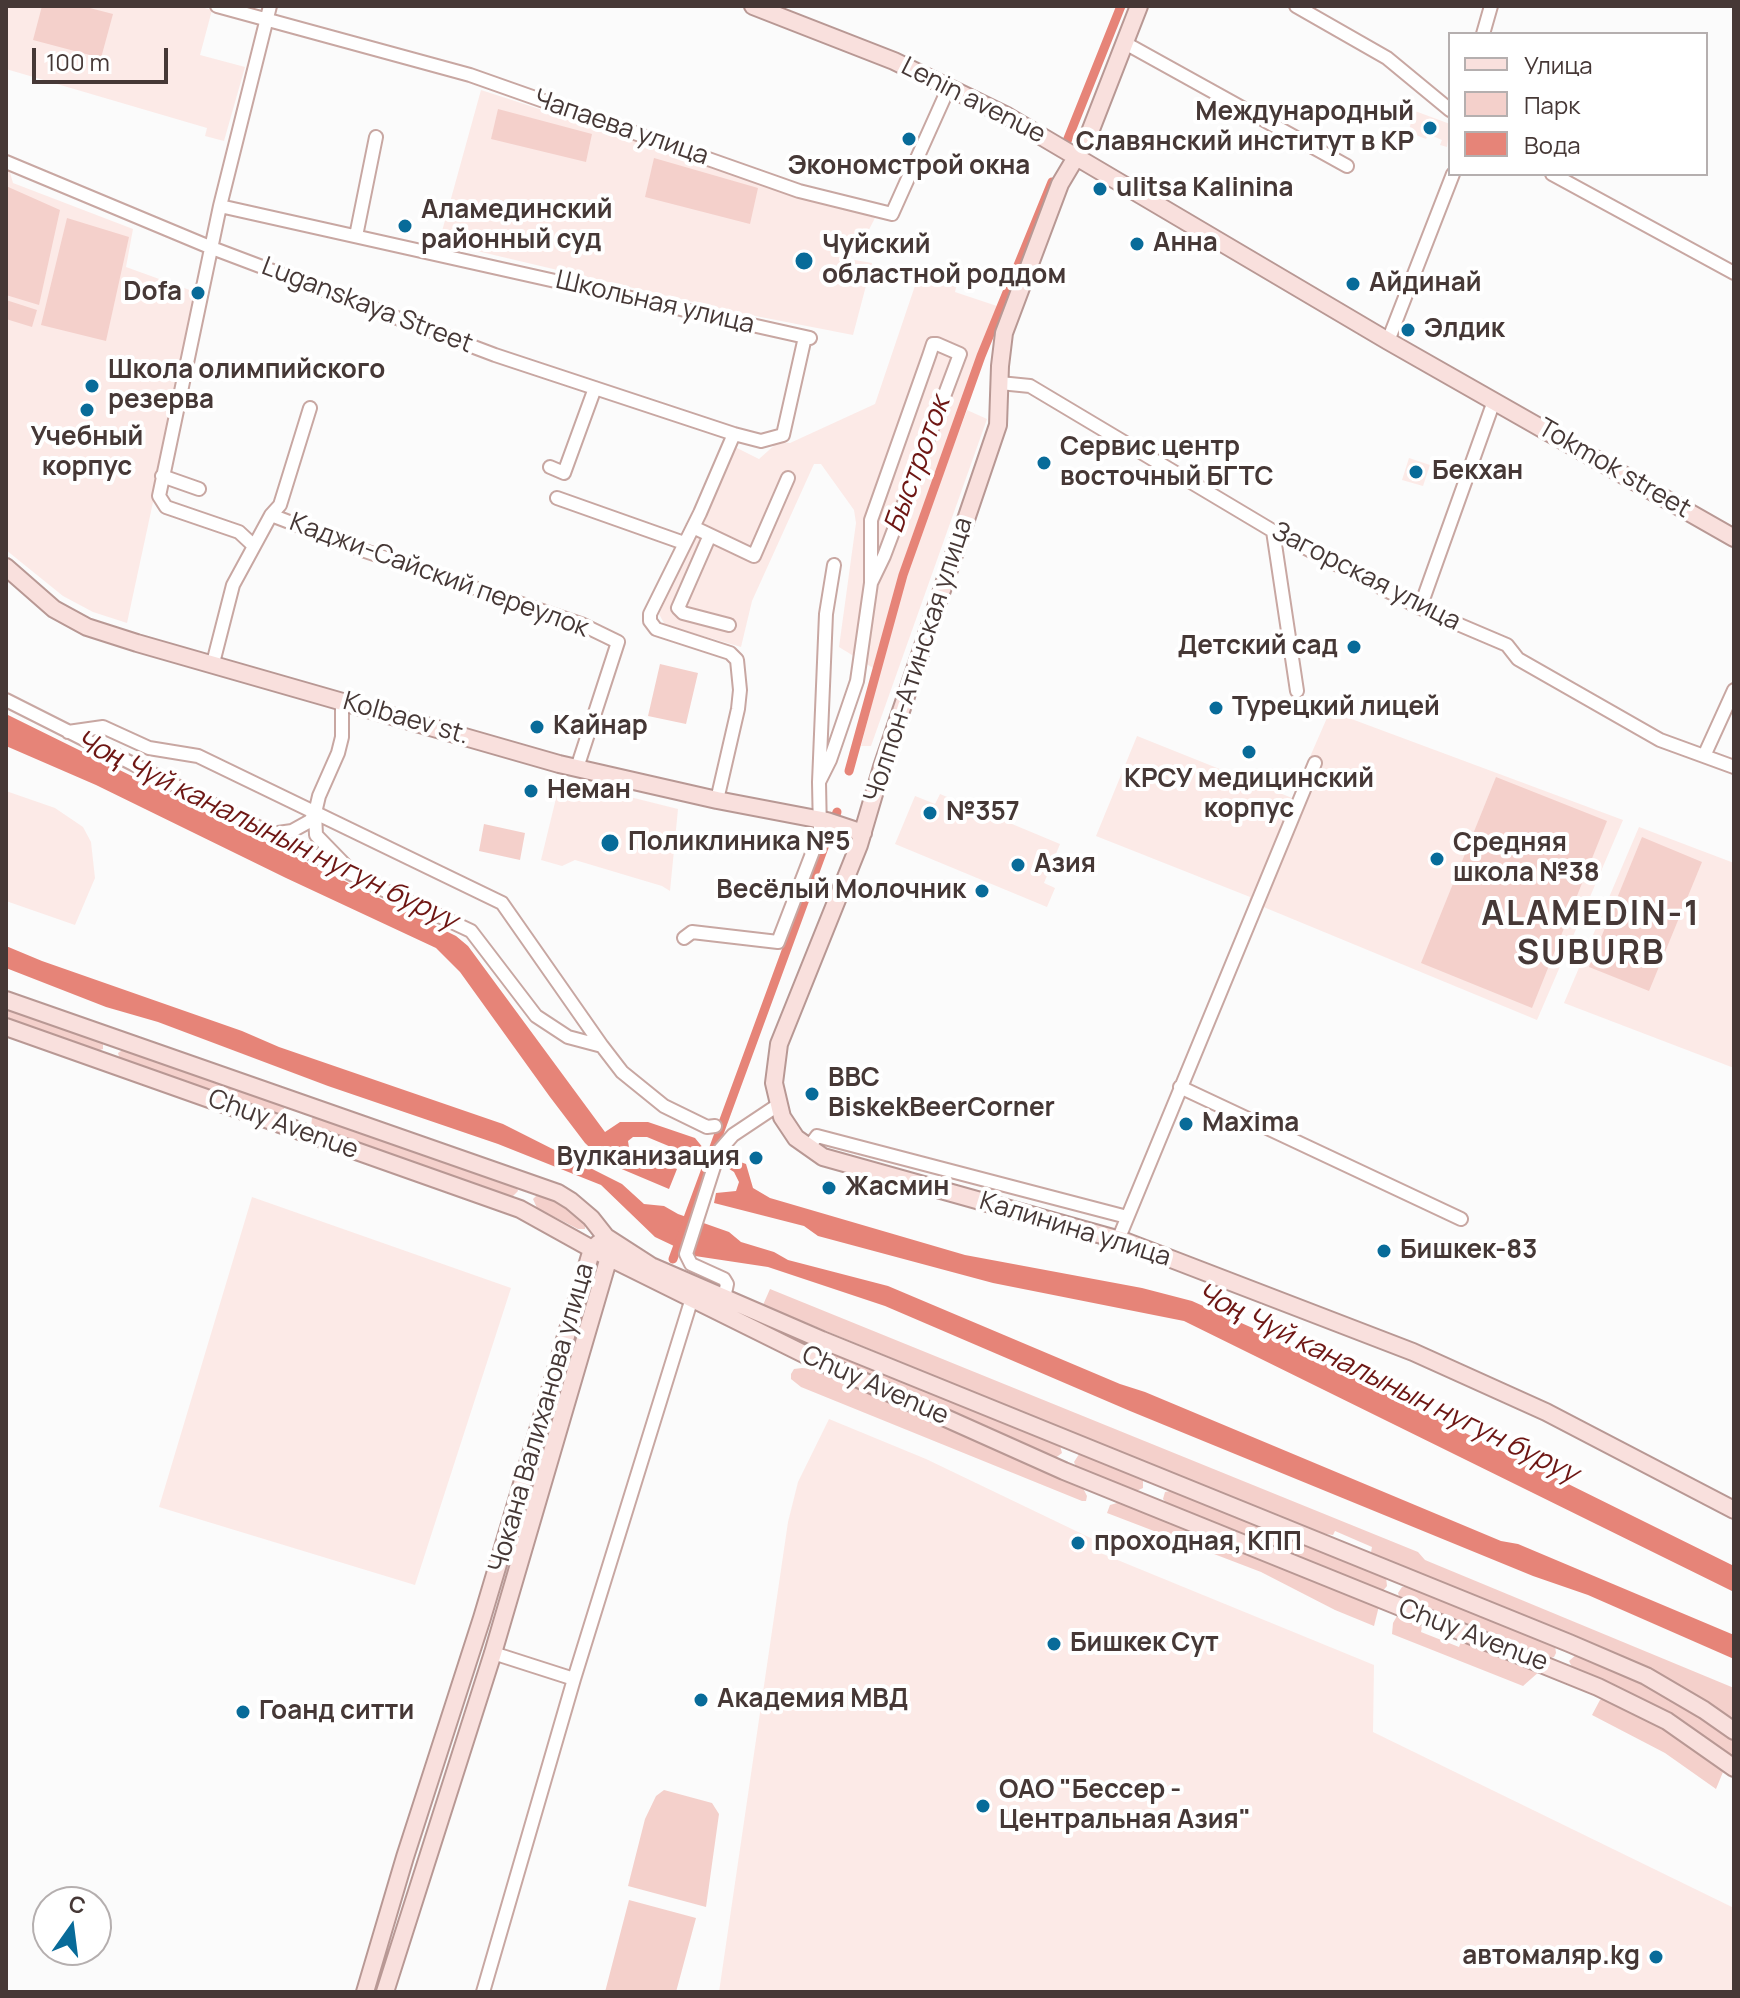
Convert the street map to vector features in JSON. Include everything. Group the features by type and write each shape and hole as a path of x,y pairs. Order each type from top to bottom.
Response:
{"main road":[{"name":"Lenin avenue","path":"753,6 850,42 949,87 1051,140 1077,158 1391,334"},
{"path":"1077,158 1139,6"},
{"name":"Чолпон-Атинская улица","path":"778,1105 774,1072 779,1044 855,830 882,767 998,425 1002,341 1007,323 1060,184 1077,158"},
{"name":"Tokmok street","path":"1391,334 1494,401 1734,538"},
{"name":"Kolbaev st.","path":"6,567 54,609 87,627 137,643 577,768 823,820 855,830"},
{"name":"Chuy Avenue","path":"6,1000 529,1182 571,1201 591,1218 606,1237 651,1266 1646,1676 1734,1731"},
{"name":"Chuy Avenue","path":"6,1027 520,1209 592,1249 816,1360 1064,1471 1598,1687 1667,1721 1734,1768"},
{"path":"106,1062 114,1038"},
{"path":"291,1128 299,1103"},
{"name":"Калинина улица","path":"778,1105 789,1129 808,1148 839,1163 1118,1240 1413,1352 1546,1412 1734,1510"},
{"path":"520,1209 529,1182"},
{"path":"565,1233 587,1233 591,1218"},
{"path":"565,1233 576,1257 578,1296"},
{"name":"Чокана Валиханова улица","path":"365,1992 482,1618 592,1249 606,1237"},
{"name":"Чокана Валиханова улица","path":"385,1992 493,1653 609,1257 606,1237"},
{"path":"595,1303 611,1281 626,1271 636,1270"},
{"path":"1064,1471 1075,1442"},
{"path":"1145,1504 1158,1475"},
{"path":"1387,1603 1398,1575"},
{"path":"1553,1668 1569,1643"}],"street":[{"name":"Чапаева улица","path":"217,6 470,75 799,191 892,214 949,87"},
{"path":"254,546 239,532 166,507 159,496 220,206 270,6"},
{"path":"1296,6 1387,58 1448,108"},
{"path":"1484,32 1491,6"},
{"path":"1125,43 1347,166"},
{"path":"356,236 376,137"},
{"name":"Luganskaya Street","path":"6,162 212,248 495,355 761,441 783,435 807,338"},
{"path":"1391,334 1452,176"},
{"path":"1556,176 1734,273"},
{"name":"Школьная улица","path":"220,206 807,338"},
{"path":"819,782 830,760 857,681 871,583 871,520 933,344 937,344 960,354 871,583"},
{"name":"Загорская улица","path":"1000,383 1030,386 1273,531 1420,608 1507,645 1518,659 1660,740 1734,767"},
{"path":"550,467 564,473 595,388"},
{"path":"1420,608 1494,401"},
{"name":"Каджи-Сайский переулок","path":"213,663 233,585 271,515 280,505 310,408"},
{"path":"717,800 738,709 737,660 730,653 656,629 650,621 650,614 734,434"},
{"path":"162,476 199,489"},
{"path":"693,527 754,556 788,478"},
{"path":"557,498 684,543"},
{"name":"Каджи-Сайский переулок","path":"271,515 365,551 581,624 618,642 577,768"},
{"path":"1273,531 1297,691"},
{"path":"710,535 678,608 683,613 729,625"},
{"path":"684,938 692,932 778,942 823,820 819,782 826,614 834,565"},
{"path":"1704,756 1734,690"},
{"path":"6,700 471,931 536,1016 568,1037 602,1046"},
{"path":"342,700 342,737 319,796 315,813 316,835 354,875"},
{"path":"68,732 103,727 149,748 198,756 502,903 622,1072 647,1093 693,1121 707,1127 715,1126"},
{"path":"1118,1240 1315,763"},
{"path":"271,834 292,831 310,821 315,813"},
{"path":"1180,1087 1461,1219"},
{"path":"724,1298 727,1284 724,1279 691,1264 686,1254 719,1151 733,1135 778,1105"},
{"path":"808,1148 817,1136 1127,1217"},
{"path":"483,1992 574,1679 692,1298"},
{"path":"493,1653 574,1679"}],"shaded area":[{"path":"6,6 197,6 212,10 200,55 245,67 224,141 205,136 207,128 6,69"},
{"path":"481,90 875,218 859,249 849,259 872,263 853,335 735,312 439,242"},
{"name":"Международный Славянский институт в КР","path":"1415,111 1448,123 1447,147 1440,145 1442,140 1428,134 1426,139 1408,132"},
{"name":"Школа олимпийского резерва","path":"6,168 13,183 133,229 126,267 198,293 127,623 93,612 63,596 6,550"},
{"name":"Быстроток","path":"922,265 959,275 955,292 997,306 909,545 873,668 839,647 856,523 854,510 821,464 814,464 752,601 741,647 665,625 659,614 735,447 759,459 778,442 790,443 875,404"},
{"path":"967,410 987,419 871,746 861,746 903,582"},
{"name":"Бекхан","path":"1409,458 1430,465 1423,486 1402,480"},
{"name":"Средняя школа №38","path":"1330,711 1623,820 1537,1020 1249,901 1250,897 1096,836 1137,736 1292,798"},
{"name":"Поликлиника №5","path":"559,786 590,787 678,809 670,891 575,860 562,866 541,860"},
{"path":"6,791 55,808 83,827 91,842 95,878 75,925 6,901"},
{"path":"940,794 1060,844 1044,883 1055,888 1047,907 895,844 915,796 935,804"},
{"path":"1639,827 1734,863 1734,1068 1564,1003"},
{"path":"252,1197 511,1288 415,1585 159,1507"},
{"path":"829,1419 926,1459 1101,1543 1098,1552 1374,1665 1373,1732 1734,1908 1734,1992 719,1992 788,1522 798,1482"}],"green space":[{"path":"42,6 82,6 113,14 101,58 33,40"},
{"path":"498,109 592,134 586,162 491,139"},
{"path":"654,158 758,188 750,224 645,197"},
{"path":"6,186 60,210 39,305 6,295"},
{"path":"67,218 129,237 106,341 41,325"},
{"path":"6,300 37,310 32,327 6,319"},
{"path":"660,664 698,673 686,724 648,716"},
{"path":"1496,777 1607,821 1532,1008 1421,963"},
{"path":"484,824 525,833 520,860 479,851"},
{"path":"1642,837 1702,862 1649,991 1589,967"},
{"path":"6,1006 103,1042 103,1049 97,1051 6,1020"},
{"path":"124,1049 283,1105 285,1111 277,1116 120,1060 118,1053"},
{"path":"316,1116 516,1185 518,1191 511,1198 311,1127 312,1118"},
{"path":"538,1194 561,1203 585,1223 585,1229 578,1229 537,1208 533,1199"},
{"path":"770,1289 1418,1552 1425,1560 1734,1688 1734,1724 1391,1566 1371,1552 1372,1547 1335,1531 1333,1535 1314,1532 763,1305"},
{"path":"739,1312 1059,1442 1062,1453 1054,1459 866,1377"},
{"path":"794,1369 812,1369 1081,1484 1086,1501 801,1387 791,1379 791,1374"},
{"path":"1081,1451 1143,1477 1143,1488 1134,1492 1077,1469 1074,1462"},
{"path":"1175,1490 1386,1577 1387,1586 1381,1593 1168,1505 1163,1499 1165,1492"},
{"path":"1129,1504 1379,1606 1374,1626 1261,1572 1107,1513 1110,1505"},
{"path":"1402,1587 1410,1587 1555,1645 1556,1653 1547,1659 1400,1599 1398,1593"},
{"path":"1403,1615 1422,1627 1421,1632 1459,1647 1461,1642 1479,1646 1540,1671 1523,1686 1392,1634 1397,1616"},
{"path":"1577,1654 1631,1677 1703,1717 1734,1739 1734,1760 1573,1669 1569,1661"},
{"path":"1606,1698 1670,1730 1722,1768 1716,1789 1665,1753 1592,1715 1600,1700"},
{"path":"664,1790 712,1803 719,1814 706,1907 628,1886 645,1819 656,1796"},
{"path":"629,1900 696,1918 676,1992 605,1992"}],"water":[{"path":"6,714 456,936 468,946 605,1132 620,1122 648,1122 695,1138 704,1149 746,1164 753,1188 770,1198 965,1255 1142,1288 1192,1301 1257,1330 1734,1566 1734,1592 1184,1321 993,1283 818,1236 804,1226 714,1203 716,1193 736,1191 739,1182 734,1172 703,1152 683,1152 647,1137 633,1137 628,1141 630,1154 677,1169 669,1189 605,1162 585,1143 460,972 436,948 96,785 6,746"},
{"path":"6,946 279,1047 503,1124 622,1184 644,1204 664,1206 788,1260 888,1286 1734,1635 1734,1659 1588,1595 1533,1576 1130,1411 885,1306 768,1267 695,1256 655,1237 601,1185 498,1144 328,1086 158,1022 106,1007 6,968"}],"waterway":[{"name":"Быстроток","path":"1067,141 1121,6"},
{"name":"Быстроток","path":"849,771 903,575 981,356 1052,182"},
{"name":"Быстроток","path":"673,1259 837,812"}],"place":[{"name":"Международный Славянский институт в КР","path":"1430,128"},
{"name":"Экономстрой окна","path":"909,139"},
{"name":"ulitsa Kalinina","path":"1100,189"},
{"name":"Аламединский районный суд","path":"405,226"},
{"name":"Анна","path":"1137,244"},
{"name":"Чуйский областной роддом","path":"804,261"},
{"name":"Айдинай","path":"1353,284"},
{"name":"Dofa","path":"198,293"},
{"name":"Элдик","path":"1408,330"},
{"name":"Школа олимпийского резерва","path":"92,386"},
{"name":"Учебный корпус","path":"87,410"},
{"name":"Сервис центр восточный БГТС","path":"1044,463"},
{"name":"Бекхан","path":"1416,472"},
{"name":"Детский сад","path":"1354,647"},
{"name":"Турецкий лицей","path":"1216,708"},
{"name":"Кайнар","path":"537,727"},
{"name":"КРСУ медицинский корпус","path":"1249,752"},
{"name":"Неман","path":"531,791"},
{"name":"№357","path":"930,813"},
{"name":"Поликлиника №5","path":"610,843"},
{"name":"Средняя школа №38","path":"1437,859"},
{"name":"Азия","path":"1018,865"},
{"name":"Весёлый Молочник","path":"982,891"},
{"name":"BBC BiskekBeerCorner","path":"812,1094"},
{"name":"Maxima","path":"1186,1124"},
{"name":"Вулканизация","path":"756,1158"},
{"name":"Жасмин","path":"829,1188"},
{"name":"Бишкек-83","path":"1384,1251"},
{"name":"проходная, КПП","path":"1078,1543"},
{"name":"Бишкек Сут","path":"1054,1644"},
{"name":"Академия МВД","path":"701,1700"},
{"name":"Гоанд ситти","path":"243,1712"},
{"name":"ОАО \"Бессер - Центральная Азия\"","path":"983,1806"},
{"name":"автомаляр.kg","path":"1656,1957"}],"district":[{"name":"ALAMEDIN-1 SUBURB","path":"1591,934"}],"water label":[{"name":"Чоң Чүй каналынын нугун буруу","path":"266,831"},
{"name":"Чоң Чүй каналынын нугун буруу","path":"1387,1384"}]}
